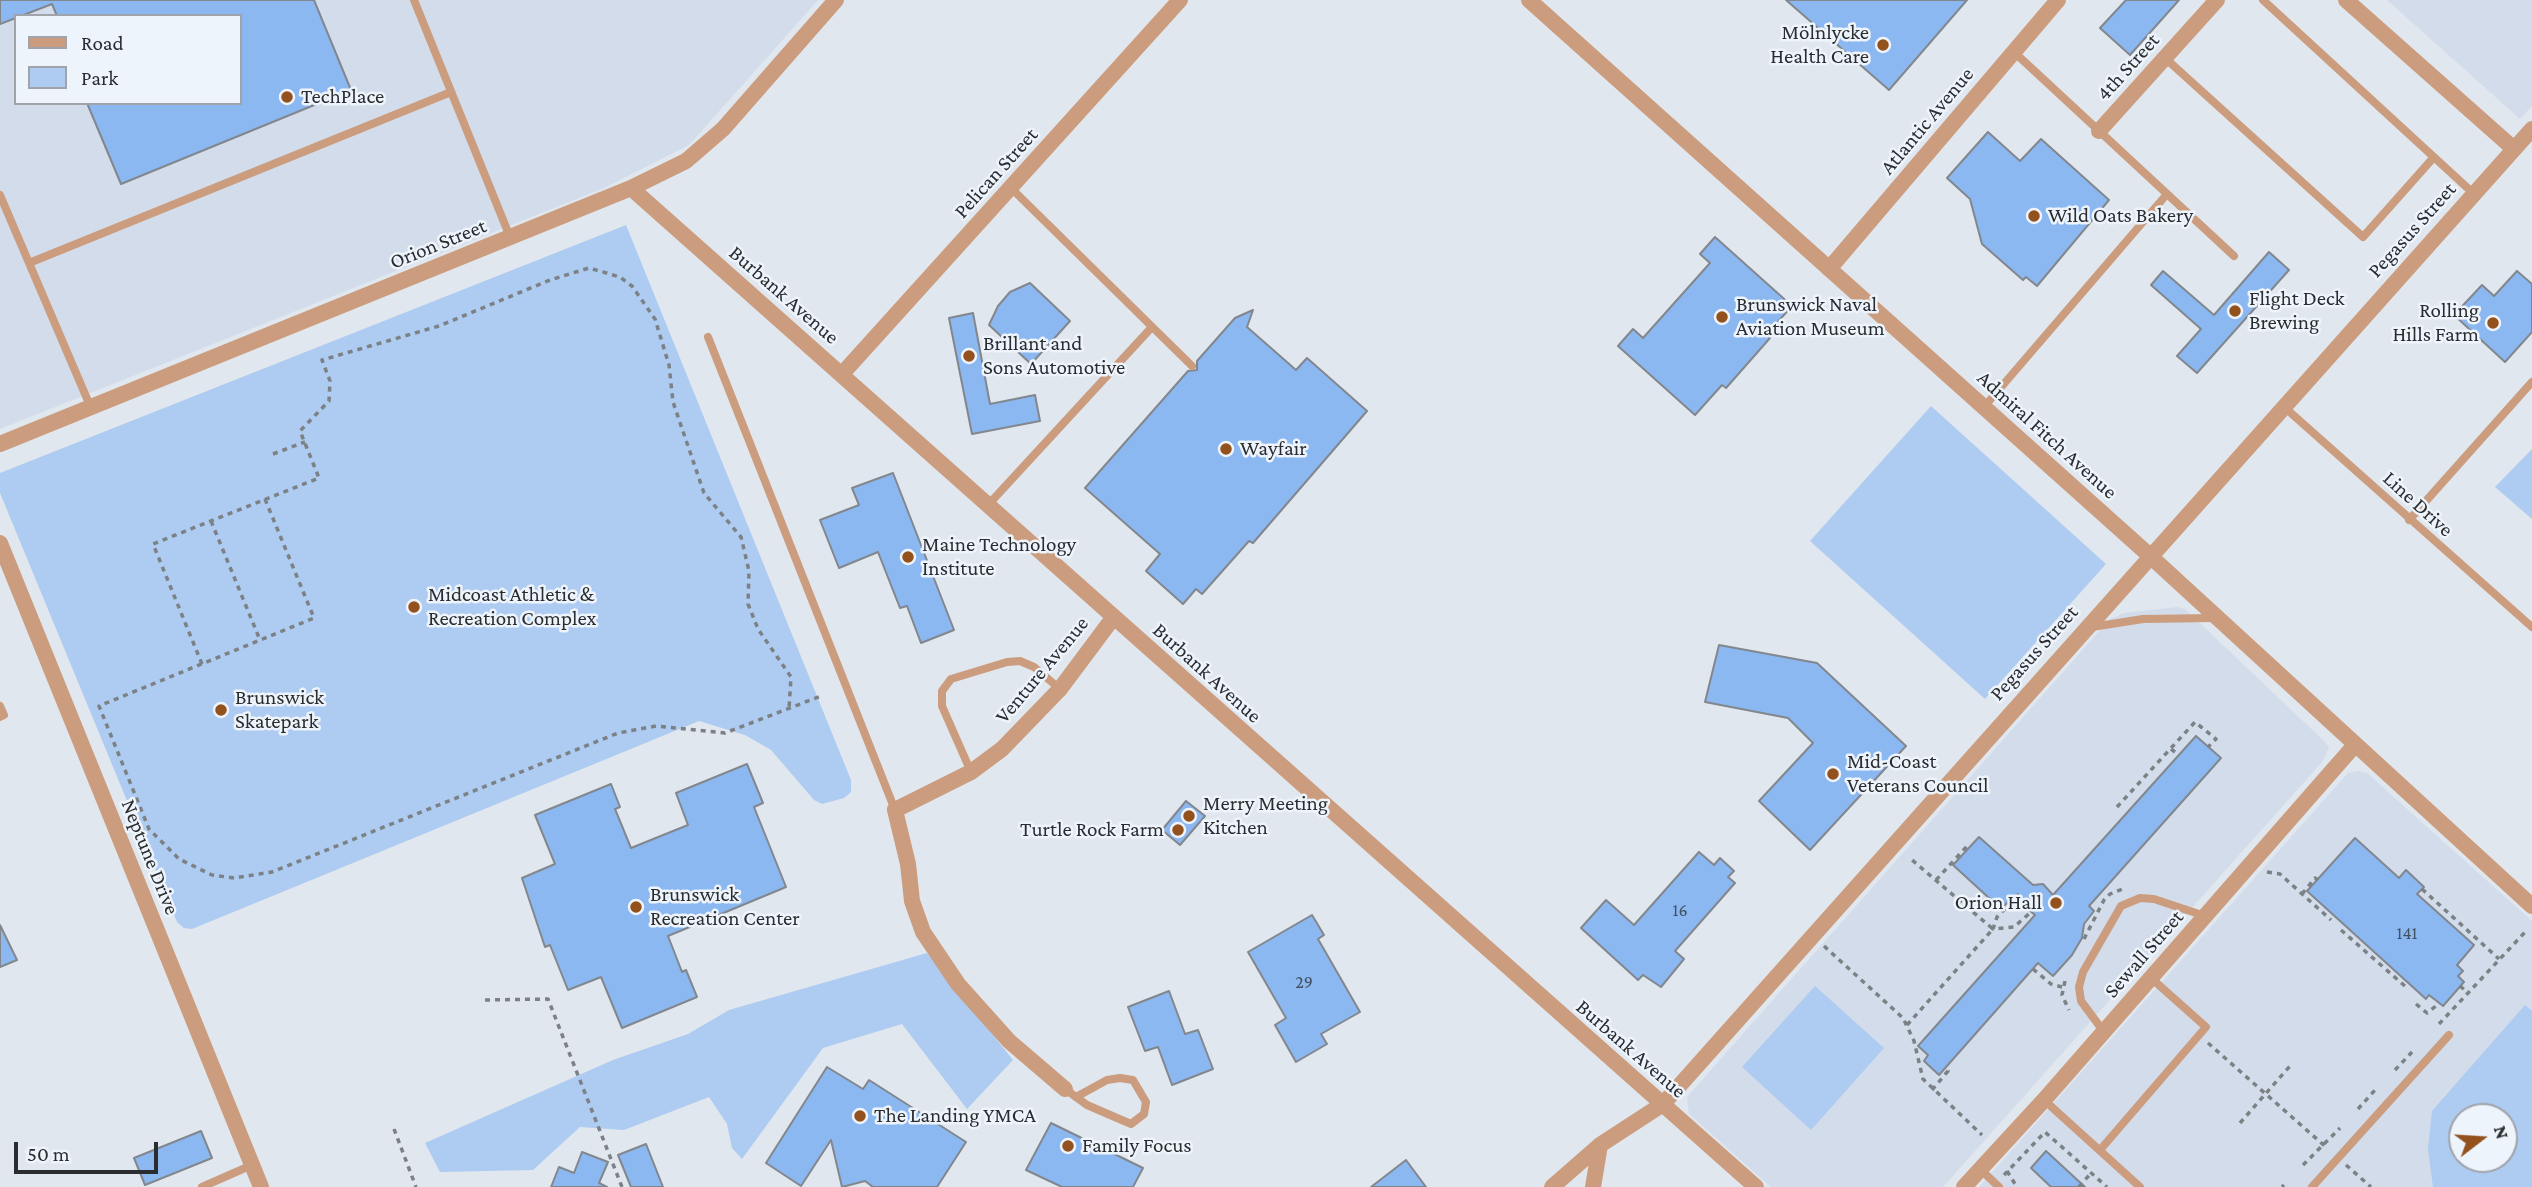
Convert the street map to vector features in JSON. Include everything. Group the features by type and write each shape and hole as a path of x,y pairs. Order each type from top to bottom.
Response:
{"street":[{"name":"Orion Street","path":"0,444 631,188 686,161 723,129 836,0"},
{"name":"Pelican Street","path":"842,374 1180,0"},
{"name":"Admiral Fitch Avenue","path":"1529,0 2149,555 2354,746 2532,906"},
{"name":"Atlantic Avenue","path":"1829,269 2057,0"},
{"name":"4th Street","path":"2099,131 2217,0"},
{"path":"2346,0 2514,149"},
{"name":"Pegasus Street","path":"1552,1187 1600,1145 1662,1104 2149,555 2532,129"},
{"name":"Burbank Avenue","path":"631,188 1756,1187"},
{"name":"Neptune Drive","path":"0,543 261,1187"},
{"name":"Venture Avenue","path":"895,810 971,772 1002,750 1059,689 1113,618"},
{"name":"Sewall Street","path":"1964,1187 2044,1100 2354,746"},
{"path":"895,810 908,864 912,901 923,932 958,984 1000,1031 1071,1093"},
{"path":"1593,1187 1600,1145"}],"lane":[{"path":"414,0 511,237"},
{"path":"2263,0 2473,193"},
{"path":"2014,52 2234,256"},
{"path":"2165,58 2362,237 2434,158"},
{"path":"29,263 450,92"},
{"path":"1011,188 1192,366"},
{"path":"1984,407 2167,194"},
{"path":"0,195 91,408"},
{"path":"988,506 1152,327"},
{"path":"708,337 895,810"},
{"path":"2409,520 2532,382"},
{"name":"Line Drive","path":"2283,406 2532,627"},
{"path":"2085,628 2143,619 2217,619"},
{"path":"971,772 942,706 942,691 951,678 1007,662 1020,661 1034,667 1059,689"},
{"path":"0,706 4,715 0,717"},
{"path":"2104,1032 2081,1001 2079,987 2084,972 2121,906 2140,898 2154,899 2205,916"},
{"path":"2099,1150 2206,1027 2151,978"},
{"path":"2312,1187 2449,1035"},
{"path":"1107,1080 1133,1080 1146,1102 1144,1114 1131,1124 1071,1093 1107,1080"},
{"path":"2044,1100 2140,1187"},
{"path":"202,1187 252,1165"},
{"path":"1980,1170 1997,1186"}],"path":[{"path":"202,664 153,544 319,478 300,431 322,410 331,391 322,360 439,326 572,272 589,268 620,277 645,301 655,319 669,365 673,402 704,494 741,537 747,554 748,604 758,629 791,677 789,709"},
{"path":"273,454 305,442"},
{"path":"265,499 314,618 99,706 149,829 179,859 212,875 234,878 272,872 618,733 656,726 724,733 821,696"},
{"path":"211,521 260,640"},
{"path":"2117,807 2195,722 2216,739 2208,747"},
{"path":"2171,748 2179,755"},
{"path":"1936,880 1969,844"},
{"path":"1912,860 1993,929 2014,927 2031,912"},
{"path":"2266,872 2280,874 2331,920"},
{"path":"2302,894 2315,878 2318,880"},
{"path":"2422,889 2499,959"},
{"path":"1907,1025 1993,929 1997,917 2019,894"},
{"path":"2341,930 2375,956 2406,988"},
{"path":"2430,1033 2527,930"},
{"path":"1812,936 1907,1025 1923,1079 1931,1090 1982,1135"},
{"path":"2033,969 2051,984 2063,987"},
{"path":"2460,986 2468,993"},
{"path":"485,1000 548,999 622,1187"},
{"path":"2416,1004 2427,1013 2440,1003"},
{"path":"2208,1043 2325,1147"},
{"path":"2395,1070 2412,1052"},
{"path":"2240,1123 2291,1066"},
{"path":"1931,1090 1948,1071 1945,1068"},
{"path":"2358,1109 2375,1090"},
{"path":"2303,1165 2325,1147 2340,1128"},
{"path":"394,1129 416,1187"},
{"path":"1997,1186 2045,1132 2107,1187"},
{"path":"2344,1163 2371,1187"},
{"path":"2079,1187 2091,1173"}],"shaded area":[{"path":"0,0 818,0 689,145 604,188 0,429"},
{"path":"2387,0 2532,0 2532,106 2520,119"},
{"path":"2177,607 2185,609 2325,742 2329,748 2322,762 1943,1187 1771,1187 1689,1114 1687,1097 2110,619 2124,613"},
{"path":"2348,773 2367,773 2532,921 2532,1187 1979,1187"}],"green space":[{"name":"Midcoast Athletic & Recreation Complex","path":"626,225 851,780 851,792 844,798 822,804 814,800 771,750 745,735 699,721 192,929 184,928 177,922 0,493 0,473"},
{"path":"1931,406 2106,564 1985,699 1810,541"},
{"path":"2532,449 2532,519 2495,487"},
{"path":"927,953 1013,1060 967,1109 902,1024 823,1048 742,1159 732,1148 727,1124 709,1097 624,1130 580,1127 533,1170 440,1172 425,1143 613,1060 688,1034 729,1010"},
{"path":"1815,986 1884,1048 1811,1130 1742,1067"},
{"path":"2525,1005 2532,1011 2532,1187 2433,1187 2428,1149 2432,1111"}],"building":[{"name":"TechPlace","path":"0,0 314,0 351,90 121,184 88,105 242,105 242,14 56,14 52,4 26,14 14,14 14,19 0,24"},
{"name":"Mölnlycke Health Care","path":"1786,0 1967,0 1889,90"},
{"path":"2126,0 2179,0 2130,55 2100,28"},
{"name":"Wild Oats Bakery","path":"1988,132 2020,161 2041,139 2109,200 2037,286 2026,277 2023,280 1982,244 1970,199 1947,178"},
{"name":"Brunswick Naval Aviation Museum","path":"1715,237 1792,306 1766,335 1770,338 1726,388 1722,385 1695,415 1618,346 1633,329 1643,338 1710,263 1700,254"},
{"name":"Flight Deck Brewing","path":"2269,252 2289,270 2197,373 2177,356 2201,329 2151,285 2163,271 2214,315"},
{"name":"Rolling Hills Farm","path":"2517,271 2532,284 2532,332 2505,362 2454,315 2482,285 2494,296"},
{"path":"1030,283 1070,321 1031,364 989,325 998,306 1010,292"},
{"name":"Wayfair","path":"1253,310 1247,327 1296,370 1307,358 1367,411 1253,543 1249,541 1202,594 1196,589 1183,604 1146,571 1160,554 1085,488 1188,371 1197,370 1197,361 1235,318"},
{"name":"Brillant and Sons Automotive","path":"973,313 990,404 1035,395 1040,421 972,434 949,318"},
{"name":"Maine Technology Institute","path":"893,473 954,630 921,643 907,606 900,608 878,552 839,568 820,520 859,505 852,488"},
{"name":"Mid-Coast Veterans Council","path":"1719,645 1817,663 1906,746 1810,850 1759,801 1813,743 1788,718 1705,702"},
{"name":"Orion Hall","path":"2196,736 2221,758 2089,906 2094,911 2084,924 2082,938 2072,955 2053,976 2038,963 1939,1075 1924,1061 1928,1055 1918,1046 2035,915 2013,897 2001,909 1953,865 1979,837 2033,885 2043,884 2053,895"},
{"name":"Brunswick Recreation Center","path":"747,764 763,803 754,807 786,887 668,936 682,972 686,970 697,997 622,1028 601,977 568,990 550,945 545,947 522,878 555,864 535,815 611,784 620,807 615,809 631,848 688,825 676,793"},
{"path":"1186,801 1205,816 1180,845 1162,830"},
{"path":"2355,838 2399,878 2406,870 2424,887 2417,894 2474,945 2457,965 2463,971 2458,976 2464,982 2443,1006 2429,995 2426,999 2307,891"},
{"path":"1699,852 1714,865 1720,858 1734,871 1728,877 1735,883 1675,951 1684,959 1661,987 1643,975 1638,980 1581,928 1606,900 1634,925"},
{"path":"1312,915 1324,935 1318,939 1360,1012 1321,1034 1327,1044 1296,1062 1275,1025 1286,1018 1248,952"},
{"path":"0,925 17,960 0,967"},
{"path":"1169,991 1185,1034 1198,1030 1213,1069 1172,1085 1158,1047 1145,1051 1128,1007"},
{"name":"The Landing YMCA","path":"827,1067 863,1089 869,1080 966,1142 937,1187 873,1187 865,1181 842,1187 831,1140 801,1186 766,1163"},
{"name":"Family Focus","path":"1051,1123 1143,1168 1133,1187 1062,1187 1026,1170"},
{"path":"201,1131 212,1158 145,1185 134,1158"},
{"path":"646,1144 663,1187 631,1187 618,1155"},
{"path":"2046,1151 2085,1187 2051,1187 2031,1168"},
{"path":"582,1152 608,1162 599,1183 607,1187 551,1187 559,1167 574,1173"},
{"path":"1406,1160 1426,1187 1371,1187"}],"place":[{"name":"Mölnlycke Health Care","path":"1883,45"},
{"name":"TechPlace","path":"287,97"},
{"name":"Wild Oats Bakery","path":"2034,216"},
{"name":"Flight Deck Brewing","path":"2235,311"},
{"name":"Brunswick Naval Aviation Museum","path":"1722,317"},
{"name":"Rolling Hills Farm","path":"2493,323"},
{"name":"Brillant and Sons Automotive","path":"969,356"},
{"name":"Wayfair","path":"1226,449"},
{"name":"Maine Technology Institute","path":"908,557"},
{"name":"Midcoast Athletic & Recreation Complex","path":"414,607"},
{"name":"Brunswick Skatepark","path":"221,710"},
{"name":"Mid-Coast Veterans Council","path":"1833,774"},
{"name":"Merry Meeting Kitchen","path":"1189,816"},
{"name":"Turtle Rock Farm","path":"1178,830"},
{"name":"Orion Hall","path":"2056,903"},
{"name":"Brunswick Recreation Center","path":"636,907"},
{"name":"The Landing YMCA","path":"860,1116"},
{"name":"Family Focus","path":"1068,1146"}]}
